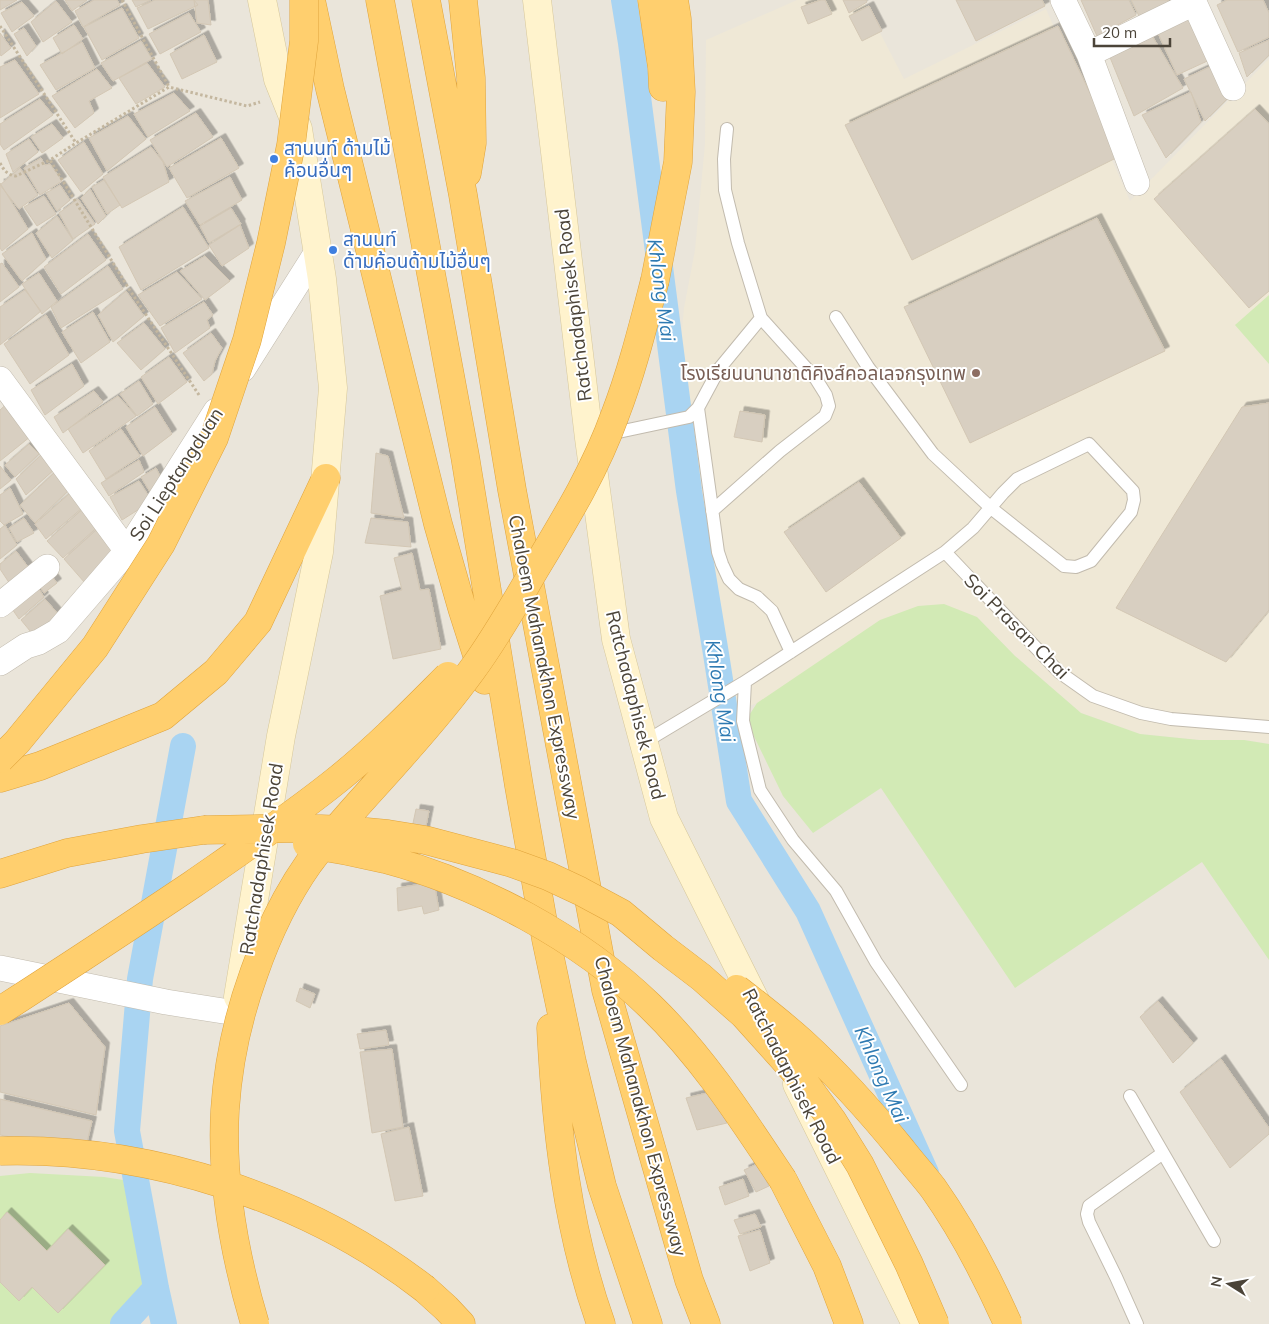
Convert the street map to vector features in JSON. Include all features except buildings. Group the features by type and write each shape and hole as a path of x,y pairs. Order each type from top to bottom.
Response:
{"highway":[{"path":"0,759 17,742 95,647 161,544 214,438 247,340 273,234 291,145 304,41 304,0"},
{"path":"311,0 330,89 438,524 462,608 519,786"},
{"path":"380,0 465,456 546,939 572,1062 602,1186 648,1324"},
{"name":"Chaloem Mahanakhon Expressway","path":"426,0 463,195 514,500 606,990 689,1280 706,1324"},
{"path":"463,0 471,78 472,124 472,143 463,195"},
{"path":"652,0 662,67 667,151 654,280"},
{"path":"253,1324 232,1225 226,1164 225,1120 228,1086 238,1023 247,992 278,914 291,891 309,864 348,816 430,723 472,671 492,642 568,516 600,453 628,377 654,280 678,162 681,92 674,0"},
{"path":"0,778 40,766 163,716 216,672 258,622 326,478"},
{"path":"0,1011 96,949 282,823 338,779 383,739 449,675 502,612 543,557"},
{"path":"0,874 67,853 142,839 204,830 297,828 388,834 425,840 512,863 548,876 621,913 667,940 720,975 777,1020 834,1073 877,1120 932,1187 956,1223 1008,1324"},
{"path":"204,830 314,845 384,859 420,870 452,882 528,918 569,942 615,975 650,1006 691,1050 737,1110 783,1180 827,1266 849,1324"},
{"path":"621,913 701,977 744,1015 805,1084 832,1120 860,1165 910,1264 935,1324"},
{"path":"546,939 553,1075 562,1162 574,1230 594,1306 601,1324"},
{"path":"0,1152 31,1151 95,1156 158,1167 218,1183 278,1204 333,1229 401,1270 462,1324"},
{"path":"425,1290 447,1324"}],"main road":[{"name":"Ratchadaphisek Road","path":"253,1324 240,1267 232,1121 236,1014 280,736 319,552 333,388 322,279 298,129 278,78 262,0"},
{"name":"Ratchadaphisek Road","path":"290,0 304,79 298,129"},
{"name":"Ratchadaphisek Road","path":"537,0 589,438 616,639 664,818 916,1324"}],"street":[{"path":"1063,0 1089,54 1137,183"},
{"path":"1089,54 1194,1 1233,88"},
{"name":"Soi Lieptangduan","path":"0,662 26,646 39,642 58,631 127,551 317,252"},
{"path":"0,379 127,551"},
{"path":"0,605 47,567"},
{"path":"0,968 166,1002 236,1014"}],"lane":[{"path":"712,511 780,451 825,416 829,406 826,395 816,379 761,318 738,243 725,190 724,159 727,129"},
{"path":"643,743 744,682 945,552 973,528 991,508 1003,493 1017,479 1089,444 1132,490 1134,500 1131,512 1091,562 1076,567 1064,566 991,508 933,454 868,367 836,317"},
{"path":"761,318 719,369 694,413 718,552 722,564 729,578 739,589 757,597 772,611 791,652"},
{"path":"589,438 664,422 694,413"},
{"name":"Soi Prasan Chai","path":"945,552 1059,672 1094,696 1141,713 1171,719 1269,727"},
{"path":"744,682 743,721 760,790 792,840 836,891 876,962 961,1086"},
{"path":"1130,1096 1214,1241"},
{"path":"1137,1324 1087,1214 1089,1206 1163,1153"}],"path":[{"path":"122,0 169,87"},
{"path":"0,26 76,143"},
{"path":"0,163 6,172 11,176 16,176 50,160 169,87 247,106 284,94"},
{"path":"50,160 129,289 213,416"}],"shaded area":[{"path":"0,0 1269,0 1269,1324 0,1324"},
{"name":"โรงเรียนนานาชาติคิงส์คอลเลจกรุงเทพ","path":"797,0 863,0 904,79 1046,9 1130,201 1269,59 1269,744 1244,740 1199,740 1140,734 1081,713 1015,656 977,617 734,712 685,396 680,350 684,308 695,250 705,144 706,40"}],"green space":[{"path":"1269,295 1269,364 1235,325"},
{"path":"944,604 977,617 1015,656 1081,713 1140,734 1199,740 1244,740 1269,744 1269,960 1202,862 1015,988 881,788 813,833 783,796 746,720 757,703 880,620 918,606"},
{"path":"30,1173 104,1177 123,1180 143,1272 141,1294 113,1324 0,1324 0,1176"}],"waterway":[{"name":"Khlong Mai","path":"624,0 689,491 739,801 808,911 926,1173"},
{"path":"164,1324 127,1131 140,979 183,746"},
{"path":"123,1324 156,1288"}],"place":[{"name":"สานนท์ ด้ามไม้ ค้อนอื่นๆ","path":"274,159"},
{"name":"สานนท์ ด้ามค้อนด้ามไม้อื่นๆ","path":"333,250"},
{"name":"โรงเรียนนานาชาติคิงส์คอลเลจกรุงเทพ","path":"976,373"}]}
